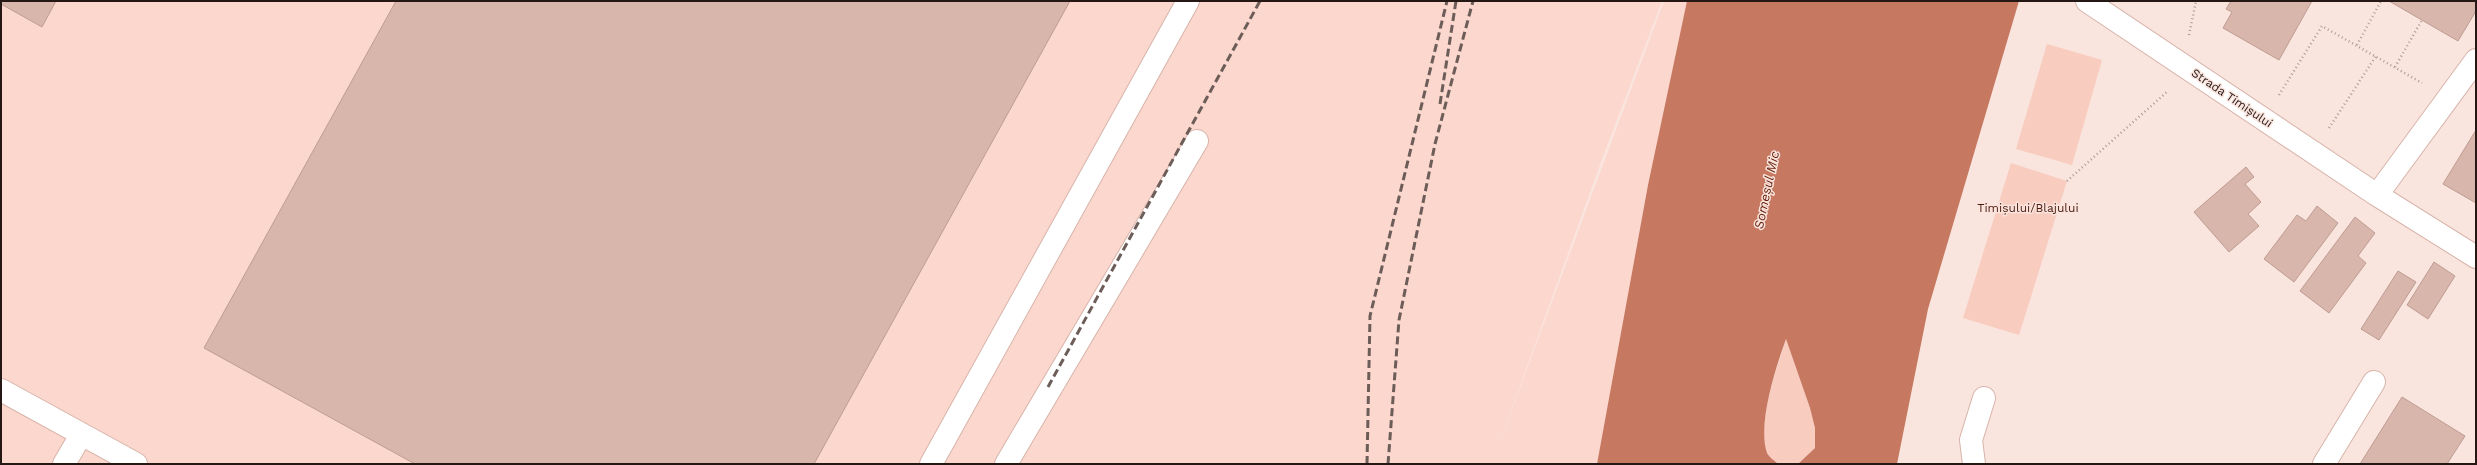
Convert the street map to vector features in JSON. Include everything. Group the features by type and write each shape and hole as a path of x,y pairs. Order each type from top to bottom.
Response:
{"street":[{"path":"931,464 1188,1"},
{"name":"Strada Timișului","path":"2087,1 2377,195 2476,257"},
{"path":"2377,195 2476,60"},
{"path":"1006,464 1196,141"},
{"path":"2324,464 2374,382"},
{"path":"1,390 136,464"},
{"path":"1974,464 1971,440 1984,398"},
{"path":"64,464 81,435"}],"path":[{"path":"2357,45 2381,1"},
{"path":"2395,67 2422,20"},
{"path":"2265,120 2322,26 2449,98"},
{"path":"2313,152 2376,56"},
{"path":"2068,181 2191,70"}],"shaded area":[{"path":"1,1 1662,1 1602,159 1495,455 1664,1 1687,1 1648,185 1597,464 1,464"}],"green space":[{"path":"2047,44 2102,60 2072,165 2016,149"},
{"name":"Timișului/Blajului","path":"2011,163 2067,181 2019,335 1963,318"},
{"path":"1786,339 1810,408 1815,428 1815,448 1798,464 1778,464 1767,453 1764,440 1764,426 1769,396"}],"water":[{"name":"Someșul Mic","path":"1687,1 2019,1 1928,309 1897,464 1798,464 1815,448 1815,428 1810,408 1786,339 1769,396 1764,427 1767,453 1778,464 1597,464 1648,185"}],"building":[{"path":"1,1 56,1 42,27 1,4"},
{"path":"396,1 1070,1 814,464 415,464 204,348"},
{"path":"2231,1 2312,1 2279,60 2223,28 2232,12 2226,9"},
{"path":"2389,1 2476,1 2476,11 2458,41"},
{"path":"2476,130 2476,203 2443,184"},
{"path":"2246,167 2254,177 2245,184 2261,202 2248,214 2259,226 2229,252 2194,212"},
{"path":"2317,206 2338,223 2294,282 2264,259 2297,215 2306,221"},
{"path":"2355,217 2375,233 2358,256 2366,263 2329,313 2300,291"},
{"path":"2434,262 2455,276 2428,319 2407,305"},
{"path":"2398,271 2416,282 2379,340 2361,329"},
{"path":"2402,397 2465,436 2447,464 2360,464"}],"railway":[{"path":"1048,387 1260,1"},
{"path":"1367,464 1370,316 1447,1"},
{"path":"1440,104 1456,1"},
{"path":"1388,464 1399,320 1435,144 1473,1"}]}
